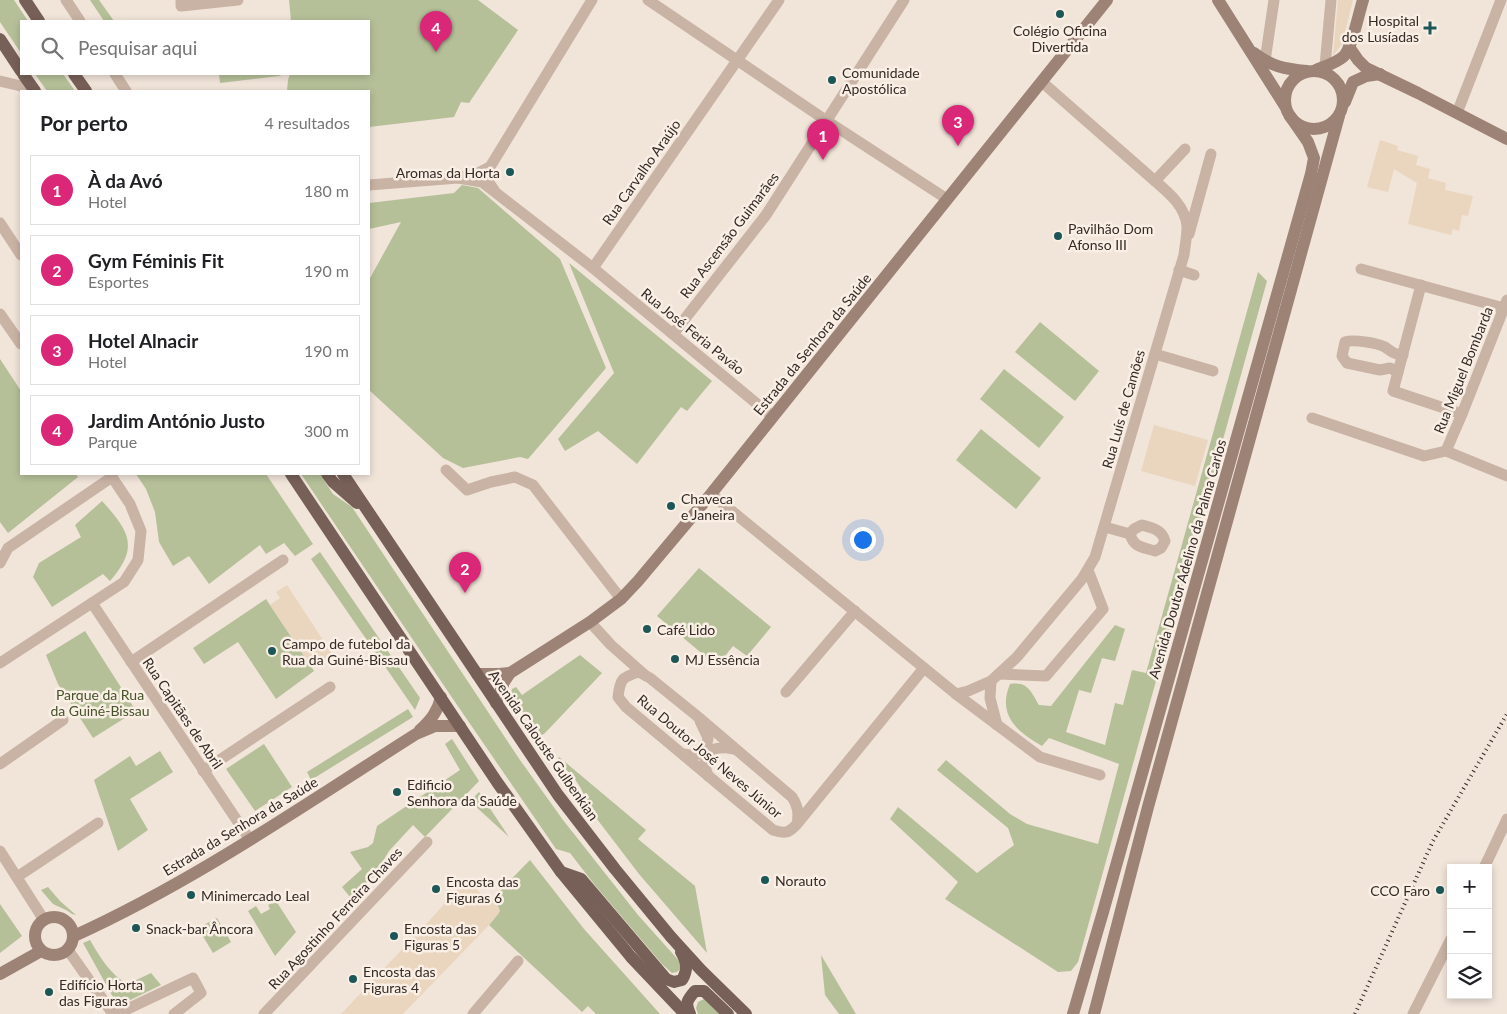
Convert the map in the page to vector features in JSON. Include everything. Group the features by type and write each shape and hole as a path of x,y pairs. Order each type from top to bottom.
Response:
{"main road":[{"path":"25,0 38,20"},
{"name":"Estrada da Senhora da Saúde","path":"510,673 590,622 621,599 711,494 1108,0"},
{"name":"Avenida Doutor Adelino da Palma Carlos","path":"1073,1014 1106,903 1314,158 1308,142 1218,0"},
{"path":"1363,0 1349,47 1344,56 1297,76 1289,85 1285,96 1288,112 1296,123 1305,128 1324,128 1332,123 1341,113 1353,82 1366,76 1380,74"},
{"path":"0,39 20,69"},
{"path":"1349,47 1366,68 1507,139"},
{"path":"1249,49 1276,67 1316,69 1333,76 1343,91 1344,100 1341,113"},
{"path":"24,75 34,90"},
{"path":"75,75 85,90"},
{"name":"Avenida Doutor Adelino da Palma Carlos","path":"1094,1014 1148,807 1341,113"},
{"path":"292,475 497,782 561,872 631,957 685,1014"},
{"path":"328,475 333,482 369,512"},
{"name":"Avenida Calouste Gulbenkian","path":"344,475 564,802 615,869 671,937 746,1014"},
{"path":"477,674 510,673"},
{"path":"496,703 504,682 510,673"},
{"path":"416,734 431,720 439,706 441,697"},
{"path":"416,734 435,726 460,726"},
{"name":"Estrada da Senhora da Saúde","path":"74,936 127,910 230,853 416,734"},
{"path":"561,872 581,879 666,979 674,982 682,980 686,973 683,956 671,937"},
{"path":"52,917 60,917 66,921 71,927 74,936 68,950 59,954 50,954 42,951 36,942 38,926 44,920 52,917"},
{"path":"0,974 42,951"},
{"path":"690,1014 687,1007 688,1000 695,991 704,991 728,1014"}],"street":[{"path":"66,0 79,20"},
{"path":"181,0 182,6 238,0"},
{"path":"499,196 488,181 490,166 592,0"},
{"path":"648,0 827,122 947,199"},
{"name":"Rua Carvalho Araújo","path":"592,268 779,0"},
{"name":"Rua Ascensão Guimarães","path":"673,334 766,215 904,0"},
{"path":"1265,61 1274,0"},
{"path":"1316,69 1331,0"},
{"path":"1457,113 1501,0"},
{"path":"116,75 125,90"},
{"path":"0,81 22,86 27,90"},
{"name":"Rua Luís de Camões","path":"1042,82 1173,198 1182,209 1187,226 1184,255"},
{"path":"1155,181 1185,149"},
{"name":"Rua Luís de Camões","path":"956,694 968,691 995,677 1017,657 1088,570 1095,557 1184,255 1211,154"},
{"path":"370,185 458,178 480,172 490,166"},
{"path":"458,178 482,182 592,268"},
{"path":"1173,198 1186,201 1200,197"},
{"path":"0,223 20,253"},
{"name":"Rua José Feria Pavão","path":"592,268 773,417"},
{"path":"1361,269 1505,304"},
{"path":"1179,270 1194,275"},
{"path":"1421,285 1393,391 1462,414"},
{"name":"Rua Miguel Bombarda","path":"1446,451 1505,304"},
{"path":"0,314 4,326 20,343"},
{"path":"1398,372 1390,368 1380,370 1347,363 1342,356 1345,342 1351,340 1383,346 1392,354 1402,355"},
{"path":"1155,354 1213,371"},
{"name":"Rua Miguel Bombarda","path":"1312,418 1424,456 1446,451 1507,476"},
{"path":"446,470 467,490 515,477 533,485 621,599"},
{"path":"0,563 8,548 111,475 130,504 141,531 138,560 124,582 0,663"},
{"path":"711,494 956,694 1040,757 1100,775"},
{"path":"1105,527 1130,534"},
{"path":"131,662 283,560"},
{"name":"Rua Luís de Camões","path":"995,677 1046,676 1103,609 1088,570"},
{"name":"Rua Capitães de Abril","path":"92,603 250,840"},
{"path":"786,692 855,611"},
{"name":"Rua Doutor José Neves Júnior","path":"590,622 611,645 698,716 792,797 798,806 799,816 797,824 792,830 784,834 773,830 626,707 618,697 619,684 627,676 639,672 650,678"},
{"path":"797,824 924,668"},
{"path":"995,677 990,698 997,725"},
{"path":"204,771 330,687"},
{"path":"683,754 692,756 700,754 706,749 708,738 698,716"},
{"path":"0,764 63,720"},
{"path":"708,776 705,767 706,758 710,750 720,747 736,749"},
{"path":"792,797 800,802 808,803 816,799"},
{"path":"1486,864 1507,819"},
{"path":"17,877 98,823"},
{"name":"Rua Agostinho Ferreira Chaves","path":"264,1014 427,842"},
{"path":"0,852 44,920"},
{"path":"1413,1014 1447,947"},
{"path":"68,950 112,1014"},
{"path":"490,1014 477,1010 518,961"},
{"path":"117,1014 193,978 201,992 174,1014"}],"green space":[{"path":"0,0 14,0 27,20 20,20 20,52 0,22"},
{"path":"90,0 99,0 113,20 103,20"},
{"path":"289,0 478,0 518,30 469,103 461,102 454,117 370,127 370,90 287,90 290,75 370,75 370,20 291,20"},
{"path":"36,75 64,75 74,90 46,90"},
{"path":"219,75 282,75 279,76 220,83"},
{"path":"462,185 478,188 560,259 606,368 528,459 520,457 463,468 443,458 370,391 370,278 401,222 370,229 370,203 454,193"},
{"path":"569,263 712,381 687,411 681,407 637,464 598,431 565,451 558,439 614,373"},
{"path":"1258,272 1267,281 1078,962 1071,971 1058,972 945,899 958,882 890,819 898,807 977,873 1014,845 1008,828 937,770 946,760 1010,814 1027,824 1098,844 1119,764 1049,738 1042,746 1033,741 1017,728 1008,714 1006,705 1010,684 1025,686 1039,705 1051,706 1115,625 1125,629 1115,661 1102,658 1091,693 1079,690 1066,732 1105,745 1115,703 1123,705 1132,670 1146,673"},
{"path":"1040,322 1099,371 1075,401 1015,352"},
{"path":"0,359 20,389 20,475 77,475 78,477 8,533 0,522"},
{"path":"1004,369 1064,417 1039,448 980,399"},
{"path":"981,429 1041,478 1016,509 956,460"},
{"path":"137,475 267,475 313,544 295,556 284,543 266,554 260,545 209,584 189,556 173,566 159,542 155,512 146,489"},
{"path":"302,475 321,475 333,494 352,507 520,760 563,820 638,915 681,963 680,969 677,972 672,973 662,964 570,853 556,849"},
{"path":"102,501 119,521 124,531 128,549 125,558 110,581 103,574 52,607 33,577 39,563 81,537 75,525"},
{"path":"320,552 420,698 415,710 311,559"},
{"path":"699,568 771,627 747,656 733,646 717,666 657,616"},
{"name":"Campo de futebol da Rua da Guiné-Bissau","path":"266,599 314,671 276,699 238,642 204,664 193,648"},
{"name":"Parque da Rua da Guiné-Bissau","path":"85,631 136,711 93,738 58,684 46,655"},
{"path":"580,655 602,673 539,737 512,697 512,689 516,687 522,695"},
{"path":"408,709 413,717 311,780 307,772"},
{"path":"452,739 479,781 425,837 413,825 389,851 374,876 350,897 342,887 362,869 350,852 368,847 373,843 377,826 460,770 445,744"},
{"path":"264,744 292,787 255,811 226,769"},
{"path":"160,751 173,772 130,799 148,830 118,851 94,780 130,756 136,766"},
{"path":"559,757 646,830 638,839 695,886 707,953 639,874 587,806 580,787 572,775 556,763"},
{"path":"479,792 509,837 474,805 475,796"},
{"path":"530,860 584,929 660,1014 596,1014 588,1006 582,1012 489,925 498,914 499,908 492,899"},
{"path":"48,887 76,915 53,904 41,890"},
{"path":"276,901 296,932 275,956 248,911 256,906 261,914 270,909 268,905"},
{"path":"0,904 22,936 0,953"},
{"path":"217,918 231,942 213,953 198,928"},
{"path":"90,940 106,965 116,976 128,984 151,973 161,985 118,1006 83,943"},
{"path":"821,955 856,1014 839,1014 825,995"},
{"path":"704,999 722,1014 698,1014 696,1008 698,1002"}],"shaded area":[{"path":"1338,0 1353,0 1342,44 1333,56"},
{"path":"1380,140 1398,146 1397,150 1418,156 1416,165 1430,169 1428,178 1446,183 1445,190 1473,196 1468,216 1462,215 1459,231 1453,229 1451,235 1408,224 1417,183 1394,169 1388,192 1367,187"},
{"path":"1154,425 1208,440 1195,486 1141,471"},
{"path":"287,585 332,654 318,664 312,656 307,660 270,605 280,598 276,592"},
{"path":"466,880 489,901 492,899 499,908 500,911 489,925 403,1014 341,1014 429,921"}],"railway":[{"path":"1355,1014 1433,841 1507,714"}],"place":[{"name":"Colégio Oficina Divertida","path":"1060,14"},
{"name":"Hospital dos Lusíadas","path":"1430,28"},
{"name":"Jardim António Justo","path":"436,52"},
{"name":"Comunidade Apostólica","path":"832,80"},
{"name":"Hotel Alnacir","path":"958,146"},
{"name":"À da Avó","path":"823,160"},
{"name":"Aromas da Horta","path":"510,172"},
{"name":"Pavilhão Dom Afonso III","path":"1058,236"},
{"name":"Chaveca e Janeira","path":"671,506"},
{"name":"Gym Féminis Fit","path":"465,593"},
{"name":"Café Lido","path":"647,629"},
{"name":"Campo de futebol da Rua da Guiné-Bissau","path":"272,651"},
{"name":"MJ Essência","path":"675,659"},
{"name":"Edificio Senhora da Saúde","path":"397,792"},
{"name":"Norauto","path":"765,880"},
{"name":"Encosta das Figuras 6","path":"436,889"},
{"name":"CCO Faro","path":"1440,890"},
{"name":"Minimercado Leal","path":"191,895"},
{"name":"Snack-bar Âncora","path":"136,928"},
{"name":"Encosta das Figuras 5","path":"394,936"},
{"name":"Encosta das Figuras 4","path":"353,979"},
{"name":"Edifício Horta das Figuras","path":"49,992"}]}
